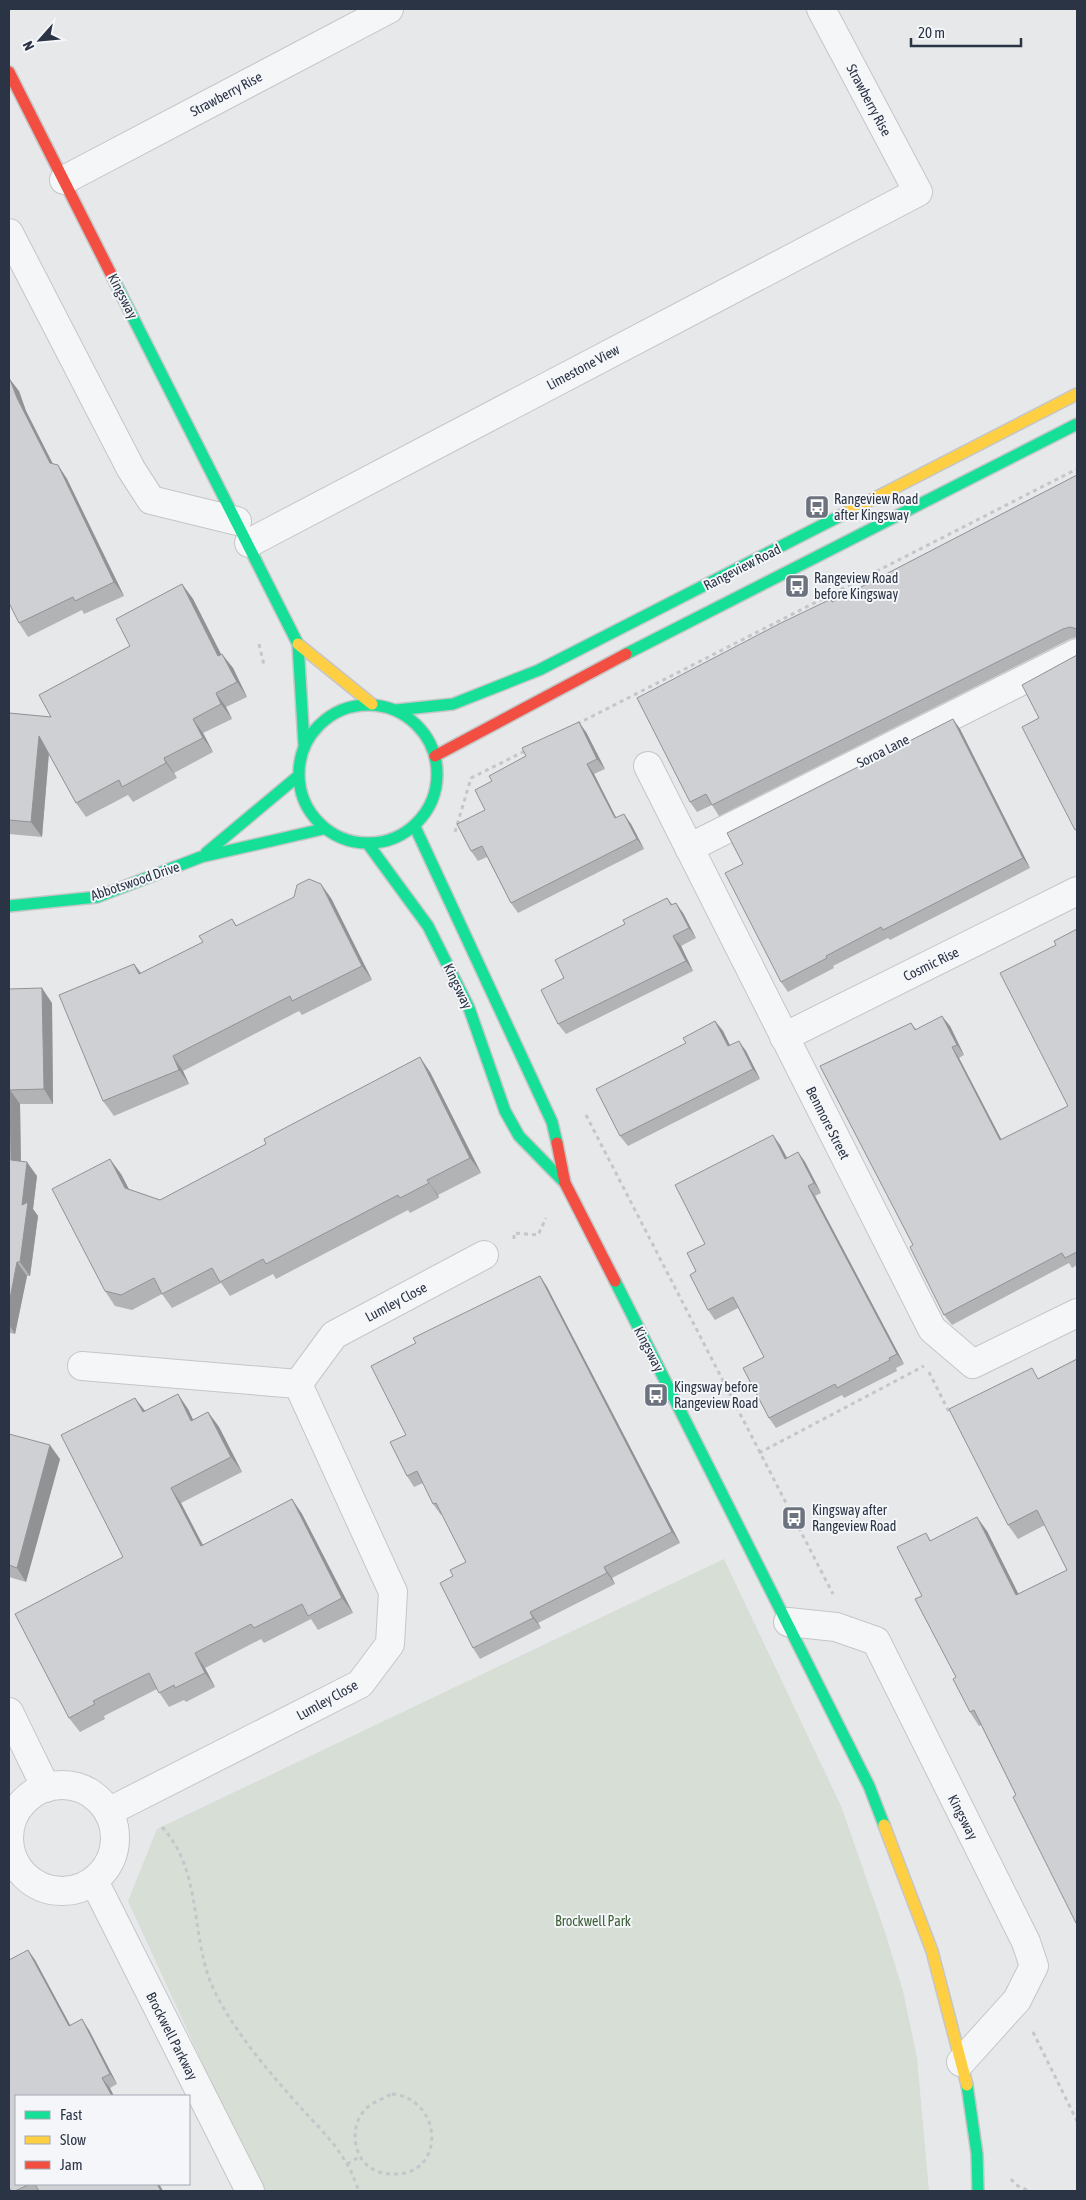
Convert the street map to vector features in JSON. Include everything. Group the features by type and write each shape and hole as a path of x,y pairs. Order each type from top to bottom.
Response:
{"street":[{"name":"Strawberry Rise","path":"64,180 389,9"},
{"name":"Strawberry Rise","path":"822,9 918,192"},
{"name":"Kingsway","path":"9,72 298,644 304,744"},
{"name":"Limestone View","path":"243,532 918,192"},
{"path":"9,234 131,469 151,500 243,532"},
{"name":"Rangeview Road","path":"435,756 589,673 744,580 1077,394"},
{"name":"Rangeview Road","path":"396,710 454,704 493,690 744,580 1077,424"},
{"name":"Kingsway","path":"298,644 372,704"},
{"name":"Soroa Lane","path":"689,848 1077,653"},
{"path":"372,704 396,710 421,728 435,756 438,774 432,802 415,826 392,840 368,844 349,842 323,829 304,804 298,777 304,744 320,723 338,710 372,704"},
{"name":"Benmore Street","path":"648,766 932,1329 973,1364 1077,1313"},
{"name":"Abbotswood Drive","path":"201,857 298,777"},
{"name":"Kingsway","path":"415,826 552,1122 565,1183 788,1622 869,1786 932,1952 967,2085 977,2154 978,2191"},
{"name":"Abbotswood Drive","path":"9,906 98,897 201,857 323,829"},
{"name":"Kingsway","path":"368,844 428,926 469,1008 505,1111 519,1136 565,1183"},
{"name":"Cosmic Rise","path":"784,1037 1077,891"},
{"name":"Lumley Close","path":"108,1812 360,1684 390,1644 393,1592 298,1384 334,1335 484,1255"},
{"path":"82,1366 298,1384"},
{"name":"Kingsway","path":"788,1622 836,1627 876,1641 1026,1942 1034,1966 1017,2000 961,2062"},
{"path":"9,1712 46,1788"},
{"path":"71,1786 88,1792 108,1812 114,1828 114,1846 109,1863 94,1881 82,1888 64,1892 46,1889 25,1877 11,1863 9,1839 12,1821 20,1806 34,1794 46,1788 71,1786"},
{"name":"Brockwell Parkway","path":"94,1881 250,2191"}],"path":[{"path":"257,638 266,673"},
{"path":"484,1255 513,1262 514,1233 538,1235 549,1212"},
{"path":"836,1627 836,1599 759,1453 926,1365 949,1412 958,1408"},
{"path":"162,1827 172,1838 186,1865 208,1972 226,2011 290,2096 334,2144 347,2164 359,2191"},
{"path":"1017,2000 1077,2121"},
{"path":"392,2094 405,2095 417,2103 426,2116 432,2130 428,2156 420,2165 409,2172 385,2174 368,2166 359,2157 356,2146 358,2123 362,2113 369,2106 392,2094"},
{"path":"347,2164 359,2157"}],"green space":[{"name":"Brockwell Park","path":"724,1559 841,1806 884,1929 903,1991 917,2058 929,2191 261,2191 128,1901 157,1829"}],"building":[{"path":"9,377 17,398 50,463 58,465 114,582 75,601 73,597 19,623 9,603"},
{"path":"1077,475 1077,629 1070,627 1063,629 712,805 706,794 690,802 637,698 781,623 831,599 832,602"},
{"path":"182,584 218,656 222,654 237,682 216,693 221,704 193,719 203,738 164,758 166,763 122,787 119,780 76,803 39,736 31,822 9,820 9,713 51,717 39,695 130,646 116,619"},
{"path":"1077,655 1077,829 1075,830 1022,727 1039,718 1022,685"},
{"path":"953,719 1023,858 883,930 881,927 781,982 725,873 743,864 727,833"},
{"path":"579,722 597,759 587,764 615,818 624,814 637,839 511,903 482,846 471,851 457,824 485,810 475,790 492,781 489,776 526,756 522,748"},
{"path":"309,879 321,884 362,966 292,1001 290,996 173,1056 179,1070 103,1101 59,995 134,964 139,974 203,942 199,936 232,919 236,926 294,897 297,885"},
{"path":"667,898 671,905 676,903 689,928 673,936 686,961 558,1024 541,990 564,978 555,960 625,924 623,920"},
{"path":"1077,929 1077,1252 1065,1258 1062,1253 944,1315 910,1247 913,1245 820,1066 911,1023 915,1030 942,1016 957,1045 952,1047 1000,1140 1068,1106 1000,973 1056,945 1054,941"},
{"path":"42,988 44,1089 10,1090 11,1160 27,1162 22,1205 28,1202 20,1262 17,1262 9,1304 9,989"},
{"path":"715,1021 728,1046 739,1041 753,1069 620,1136 596,1089 686,1043 683,1038"},
{"path":"420,1057 470,1158 427,1180 429,1183 400,1198 398,1195 266,1264 263,1259 220,1282 212,1268 162,1294 154,1278 121,1295 105,1291 52,1189 110,1159 125,1188 160,1200 266,1144 264,1139"},
{"path":"773,1135 785,1159 798,1152 814,1183 808,1186 897,1354 889,1358 890,1360 837,1388 835,1384 769,1418 743,1368 764,1357 733,1297 708,1310 690,1275 696,1271 687,1253 705,1244 675,1185"},
{"path":"540,1276 672,1532 604,1567 607,1573 530,1612 533,1618 473,1648 440,1583 453,1576 450,1570 466,1562 436,1503 433,1504 417,1471 407,1476 390,1442 406,1435 371,1366 416,1343 413,1338"},
{"path":"1077,1359 1077,1925 1013,1797 1016,1795 974,1710 970,1712 953,1679 956,1677 915,1599 922,1596 897,1547 926,1533 930,1541 977,1517 1016,1595 1067,1570 1037,1510 1008,1525 949,1409 1032,1368 1038,1379"},
{"path":"178,1394 191,1421 208,1412 231,1457 171,1488 201,1546 292,1499 342,1598 308,1616 302,1604 254,1628 251,1624 195,1653 205,1673 175,1688 174,1685 159,1693 149,1673 93,1701 95,1704 69,1718 15,1614 123,1557 61,1435 135,1398 143,1412"},
{"path":"9,1434 50,1445 17,1568 9,1565"},
{"path":"28,1950 69,2026 82,2019 110,2074 102,2078 111,2095 15,2095 15,2185 28,2185 15,2191 11,2191 9,2187 9,1960"},
{"path":"36,2185 158,2185 161,2191 39,2191"}],"traffic: fast":[{"path":"115,282 298,644 304,744"},
{"path":"626,654 1077,424"},
{"path":"396,710 453,704 539,670 840,516"},
{"path":"368,705 382,706 395,710 417,725 432,747 436,760 437,774 436,788 432,801 417,823 395,838 382,842 368,843 354,842 341,838 319,823 304,801 300,788 299,774 300,760 304,747 319,725 341,710 354,706 368,705"},
{"path":"206,853 297,777"},
{"path":"415,827 552,1122 557,1143"},
{"path":"9,906 97,897 201,857 323,829"},
{"path":"368,844 428,926 469,1008 505,1111 519,1136 565,1183"},
{"path":"615,1281 869,1786 884,1825"},
{"path":"967,2085 977,2154 978,2191"}],"traffic: slow":[{"path":"840,516 1077,394"},
{"path":"298,644 372,704"},
{"path":"884,1825 932,1951 967,2085"}],"traffic: jam":[{"path":"9,72 115,282"},
{"path":"435,756 626,654"},
{"path":"557,1143 565,1183 615,1281"}],"place":[{"name":"Rangeview Road after Kingsway","path":"817,507"},
{"name":"Rangeview Road before Kingsway","path":"797,586"},
{"name":"Kingsway before Rangeview Road","path":"656,1395"},
{"name":"Kingsway after Rangeview Road","path":"794,1518"}]}
